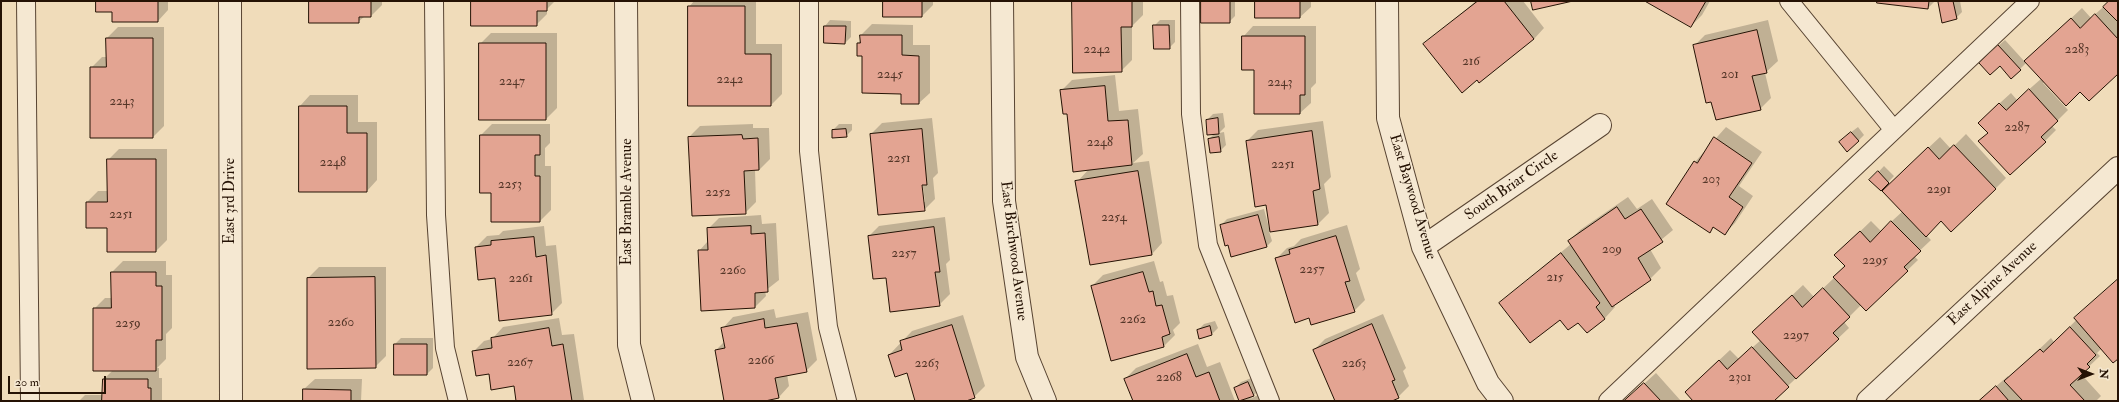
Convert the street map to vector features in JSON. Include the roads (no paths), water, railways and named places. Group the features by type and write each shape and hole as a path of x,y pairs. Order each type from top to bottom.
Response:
{"street":[{"name":"East 3rd Drive","path":"230,1 231,401"},
{"name":"East Bramble Avenue","path":"626,1 629,345 644,401"},
{"name":"East Birchwood Avenue","path":"1002,1 1004,200 1027,357 1045,401"},
{"name":"East Baywood Avenue","path":"1387,1 1388,118 1424,247 1488,383 1502,401"},
{"name":"South Briar Circle","path":"1424,247 1600,125"},
{"name":"East Alpine Avenue","path":"1868,401 2118,168"}],"lane":[{"path":"26,1 30,401"},
{"path":"434,1 436,215 445,348 458,401"},
{"path":"809,1 809,151 828,327 847,401"},
{"path":"1190,1 1191,114 1208,245 1270,401"},
{"path":"1789,1 1894,130"},
{"path":"1608,401 2030,1"}]}
